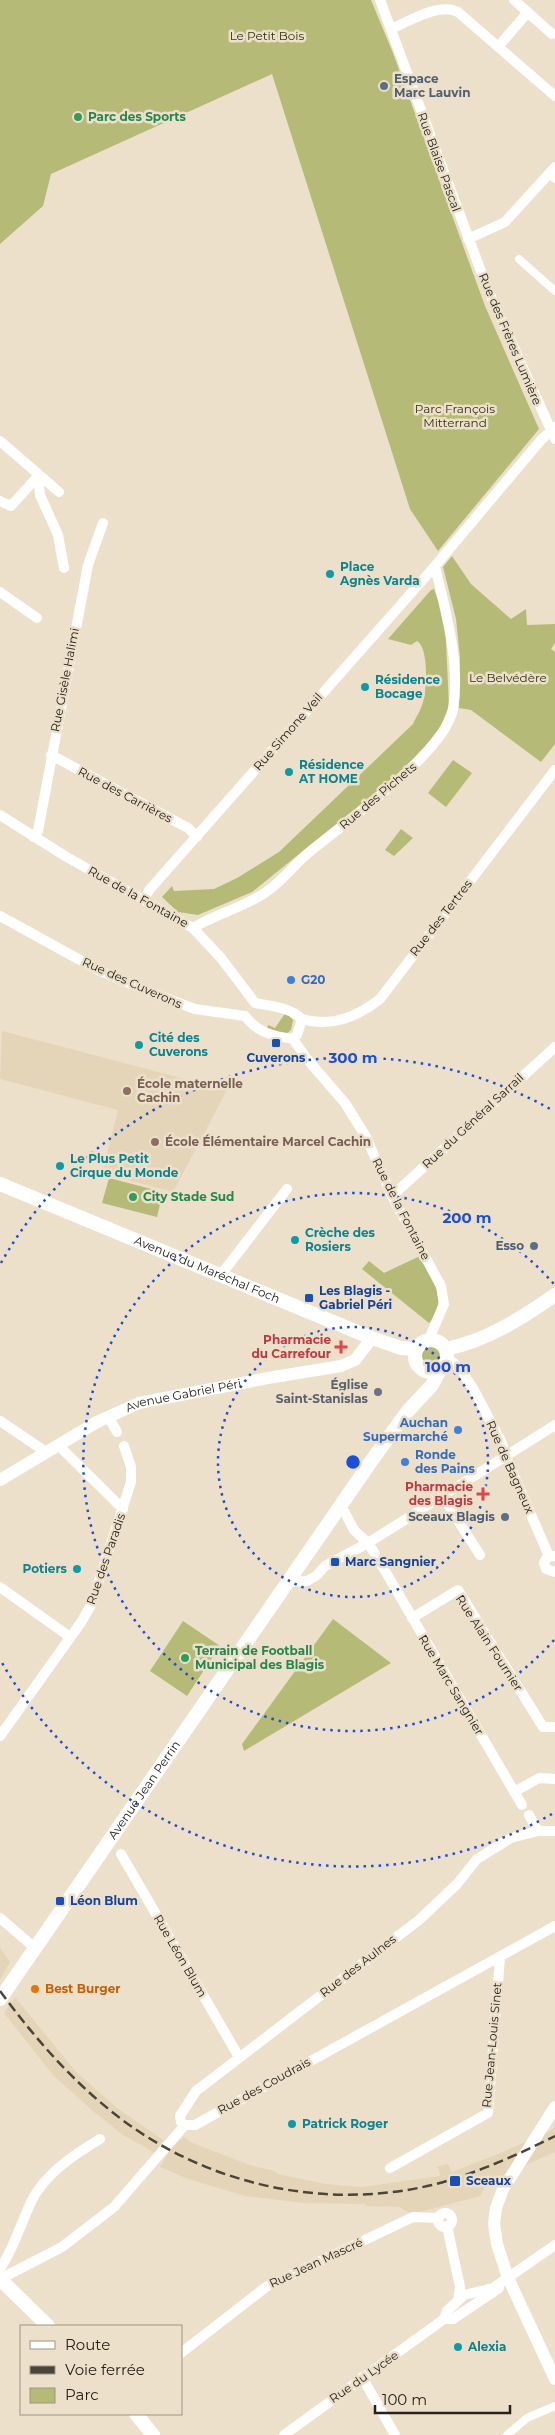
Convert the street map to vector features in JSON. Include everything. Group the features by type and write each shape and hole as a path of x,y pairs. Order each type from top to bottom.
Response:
{"main road":[{"name":"Avenue du Maréchal Foch","path":"0,1184 372,1338 401,1348 416,1349"},
{"path":"444,1359 436,1340 430,1339 420,1344 416,1349 414,1358 422,1370 433,1373 444,1359 462,1346 519,1321 555,1295"},
{"name":"Avenue Jean Perrin","path":"0,1999 407,1412 432,1385 444,1359"},
{"name":"Avenue Jean Perrin","path":"407,1412 420,1382 422,1370"},
{"path":"0,2279 47,2325"},
{"path":"137,2415 153,2435"}],"street":[{"name":"Rue Blaise Pascal","path":"380,0 468,239"},
{"path":"514,0 552,34"},
{"path":"391,29 439,10 451,9 555,96"},
{"path":"498,47 528,12"},
{"path":"468,239 506,222 553,173"},
{"name":"Rue des Frères Lumière","path":"468,239 554,432"},
{"path":"519,258 555,290"},
{"path":"435,566 470,522 554,432"},
{"path":"0,441 38,476 59,492"},
{"path":"0,501 11,506 38,476"},
{"path":"38,476 40,495 58,534 64,568"},
{"name":"Rue Gisèle Halimi","path":"33,837 38,830 88,565 103,523"},
{"name":"Rue Simone Veil","path":"144,899 150,889 435,566"},
{"name":"Rue des Pichets","path":"193,928 214,916 259,897 305,856 417,764 447,724 452,710 453,672 449,621 435,566"},
{"path":"1,594 37,618"},
{"name":"Rue des Carrières","path":"51,755 188,828 197,837"},
{"name":"Rue des Tertres","path":"255,1003 278,1007 296,1013 302,1019 320,1024 333,1022 363,1012 380,999 555,770"},
{"name":"Rue de la Fontaine","path":"0,815 33,837 193,928 221,958 255,1003"},
{"name":"Rue des Cuverons","path":"0,916 100,971 155,994 195,1009 245,1016"},
{"path":"255,1003 249,1008 245,1016 253,1026 263,1032 293,1039 297,1035 302,1019"},
{"name":"Rue de la Fontaine","path":"293,1039 307,1059 345,1103 366,1137 392,1196 441,1286 444,1304 430,1339"},
{"name":"Rue du Général Sarrail","path":"392,1196 555,1047"},
{"path":"220,1276 288,1189"},
{"name":"Avenue Gabriel Péri","path":"0,1480 108,1416 153,1399 341,1366 355,1360 372,1338"},
{"name":"Rue de Bagneux","path":"444,1359 460,1368 474,1390 502,1444 506,1458 552,1556 545,1560 545,1566 549,1571 555,1572"},
{"path":"108,1416 116,1432"},
{"path":"0,1421 46,1452"},
{"path":"289,1582 307,1581 316,1576 334,1560 443,1497 555,1425"},
{"path":"58,1445 122,1509"},
{"name":"Rue des Paradis","path":"0,1736 70,1638 91,1605 131,1482 131,1467 124,1446"},
{"path":"443,1497 480,1556"},
{"path":"342,1507 354,1530 368,1542 375,1554"},
{"name":"Rue Marc Sangnier","path":"381,1564 522,1805"},
{"path":"0,1587 70,1638"},
{"name":"Rue Alain Fournier","path":"412,1618 458,1590 543,1727 555,1726"},
{"path":"514,1792 539,1778 555,1778"},
{"path":"529,1815 538,1831"},
{"name":"Rue des Aulnes","path":"185,2125 181,2122 180,2116 188,2100 196,2091 424,1915 457,1884 478,1859 511,1838 538,1831 555,1831"},
{"name":"Rue Léon Blum","path":"121,1854 239,2057"},
{"path":"0,1918 35,1948"},
{"name":"Rue des Coudrais","path":"185,2125 195,2125 555,1926"},
{"name":"Rue Jean-Louis Sinet","path":"390,2168 488,2113 500,1957"},
{"path":"555,2108 503,2189 496,2208 494,2224 497,2244 508,2278 555,2379"},
{"path":"0,2279 62,2247 114,2207 185,2125"},
{"path":"0,2270 8,2257 33,2199 45,2182 64,2162 100,2139"},
{"name":"Rue Jean Mascré","path":"182,2352 266,2287 413,2217 439,2218 440,2225 447,2226 460,2287 458,2300"},
{"name":"Rue du Lycée","path":"284,2435 444,2319 447,2311 464,2295 493,2288 555,2245"},
{"name":"Rue du Lycée","path":"444,2319 458,2317 495,2292 508,2278"},
{"path":"362,2377 395,2435"},
{"path":"507,2435 527,2418 555,2406"}],"shaded area":[{"name":"École Élémentaire Marcel Cachin","path":"2,1031 227,1090 173,1192 102,1173 118,1110 0,1079"},
{"path":"0,1948 10,1962 0,1980"},
{"path":"15,1997 76,2072 117,2108 163,2140 155,2153 123,2135 53,2075 4,2013"},
{"path":"555,2128 555,2152 488,2182 480,2196 412,2214 399,2207 365,2206 365,2204 303,2203 245,2196 188,2179 160,2167 172,2147 184,2137 190,2142 278,2174 325,2184 362,2187 440,2176 439,2169 436,2167 448,2164 452,2172 503,2152"}],"green space":[{"path":"0,0 371,0 393,53 485,306 539,429 438,551 410,509 272,74 51,174 43,206 0,244"},
{"name":"Le Belvédère","path":"452,556 471,584 511,619 526,609 527,625 555,624 555,643 551,649 555,652 555,744 541,762 471,710 459,708 460,658 456,619 443,567"},
{"path":"434,589 445,621 449,706 440,728 413,762 252,892 198,915 178,912 162,897 172,886 174,891 214,889 237,878 279,852 413,724 421,708 424,696 426,670 424,652 417,641 411,645 388,639 431,590"},
{"path":"453,760 472,773 446,807 428,793"},
{"path":"401,829 413,838 394,856 385,850"},
{"path":"286,1012 293,1020 291,1030 286,1034 267,1029 268,1025 275,1028"},
{"name":"City Stade Sud","path":"109,1178 163,1192 157,1217 102,1203"},
{"path":"420,1256 433,1281 438,1298 435,1315 429,1323 362,1269 369,1261 384,1273"},
{"path":"431,1346 438,1349 441,1356 438,1363 431,1366 424,1363 421,1356 424,1349"},
{"path":"333,1619 391,1663 244,1751 242,1744"},
{"name":"Terrain de Football Municipal des Blagis","path":"183,1621 220,1646 187,1696 150,1671"}],"railway":[{"path":"0,1991 26,2025 68,2073 116,2115 150,2139 187,2159 226,2174 266,2186 307,2192 349,2195 391,2192 432,2185 464,2176 555,2136"}],"place":[{"name":"Espace Marc Lauvin","path":"384,86"},
{"name":"Parc des Sports","path":"78,117"},
{"name":"Place Agnès Varda","path":"330,574"},
{"name":"Résidence Bocage","path":"365,687"},
{"name":"Résidence AT HOME","path":"289,772"},
{"name":"G20","path":"291,980"},
{"name":"Cuverons","path":"276,1043"},
{"name":"Cité des Cuverons","path":"139,1045"},
{"name":"École maternelle Cachin","path":"127,1091"},
{"name":"École Élémentaire Marcel Cachin","path":"155,1142"},
{"name":"Le Plus Petit Cirque du Monde","path":"60,1166"},
{"name":"City Stade Sud","path":"133,1197"},
{"name":"Crèche des Rosiers","path":"295,1240"},
{"name":"Esso","path":"534,1246"},
{"name":"Les Blagis - Gabriel Péri","path":"309,1298"},
{"name":"Pharmacie du Carrefour","path":"341,1347"},
{"name":"Église Saint-Stanislas","path":"378,1392"},
{"name":"Auchan Supermarché","path":"458,1430"},
{"name":"Ronde des Pains","path":"405,1462"},
{"name":"Pharmacie des Blagis","path":"483,1494"},
{"name":"Sceaux Blagis","path":"505,1517"},
{"name":"Marc Sangnier","path":"335,1562"},
{"name":"Potiers","path":"77,1569"},
{"name":"Terrain de Football Municipal des Blagis","path":"185,1658"},
{"name":"Léon Blum","path":"60,1901"},
{"name":"Best Burger","path":"35,1989"},
{"name":"Patrick Roger","path":"292,2124"},
{"name":"Sceaux","path":"455,2181"},
{"name":"Alexia","path":"458,2347"}],"park label":[{"name":"Le Petit Bois","path":"267,36"},
{"name":"Parc François Mitterrand","path":"455,416"}]}
